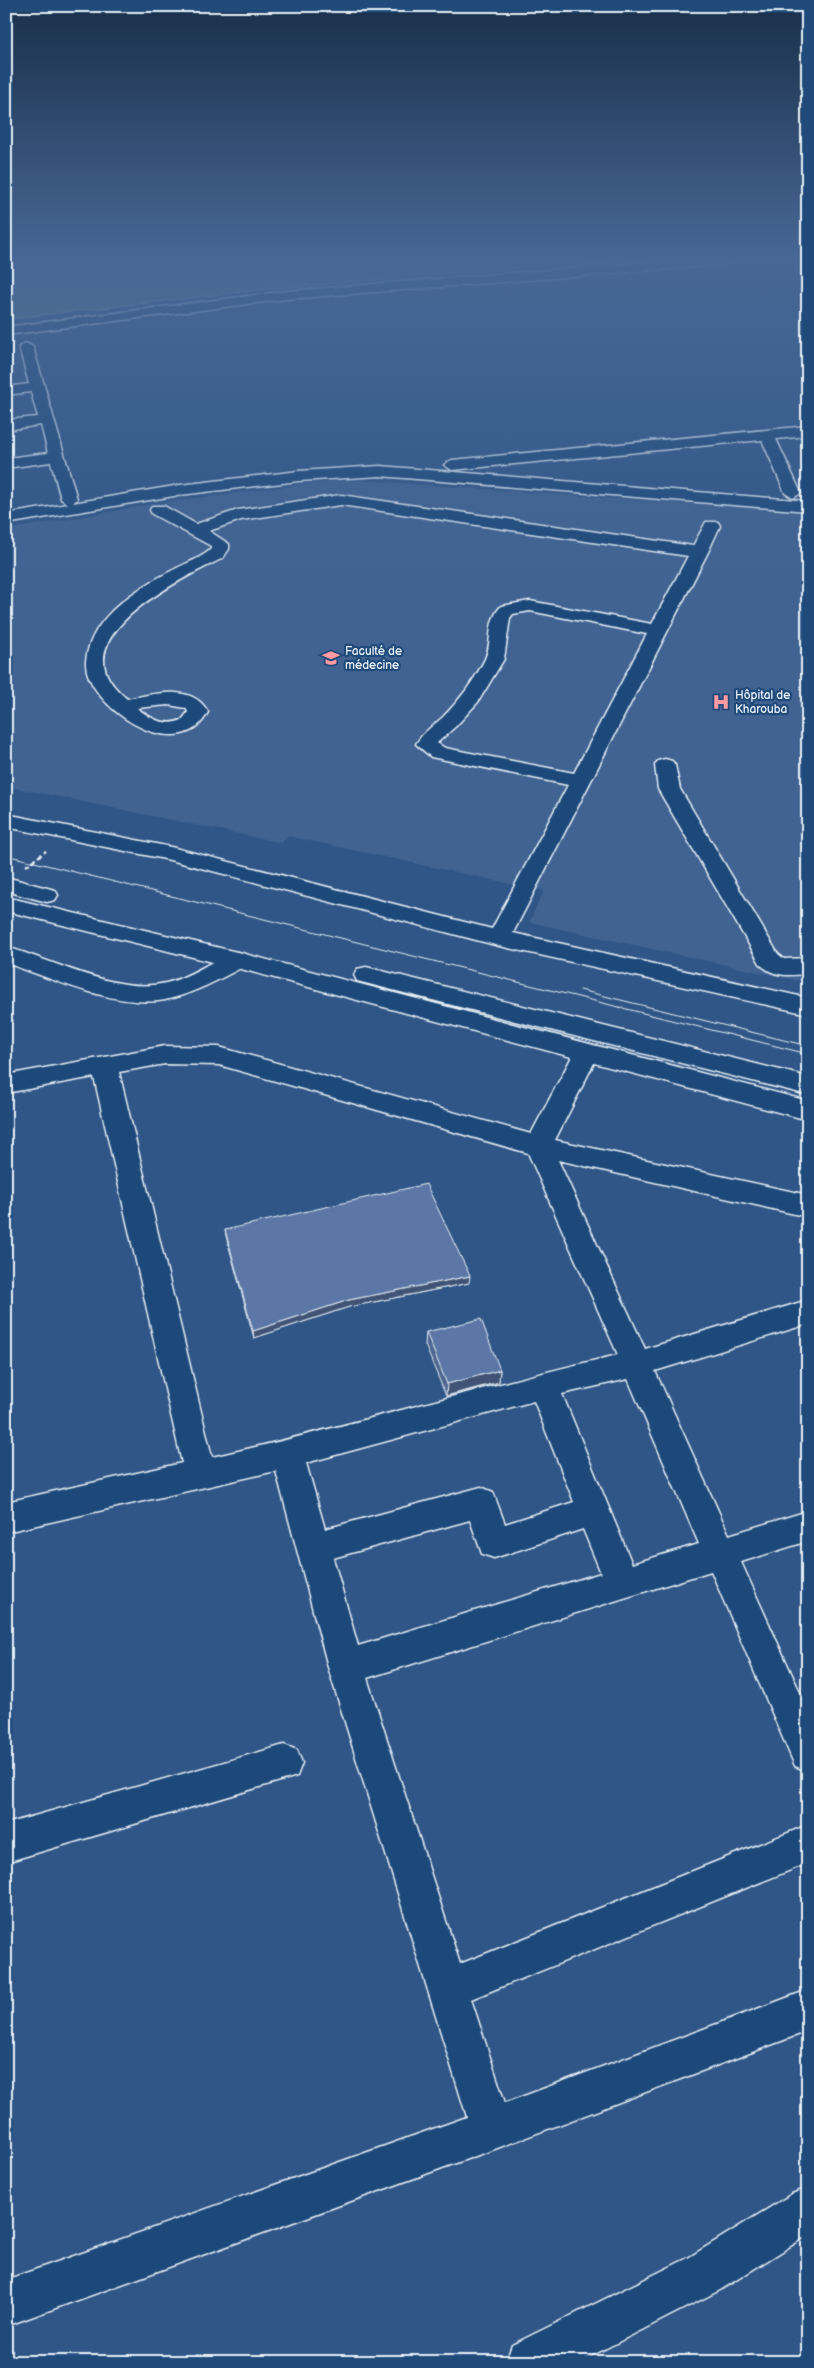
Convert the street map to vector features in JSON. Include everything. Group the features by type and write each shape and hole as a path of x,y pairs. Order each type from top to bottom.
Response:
{"main road":[{"path":"32,371 69,499"},
{"path":"6,391 37,387"},
{"path":"6,425 47,420"},
{"path":"6,518 163,493 299,476 416,469 808,431"},
{"path":"767,435 800,493"},
{"path":"6,464 56,457"},
{"path":"6,509 176,481 295,467 380,462 416,469 808,506"},
{"path":"443,466 800,493"},
{"path":"195,530 238,515 341,500 698,552"},
{"path":"123,705 100,682 96,668 97,652 107,630 121,612 156,587 216,554 220,549 220,544 158,510"},
{"path":"499,938 712,526"},
{"path":"580,781 438,753 426,744 430,737 449,722 471,698 495,659 501,617 507,610 530,606 658,631"},
{"path":"665,765 669,789 769,959 778,966 804,968"},
{"path":"6,820 171,854 499,938 808,1006"},
{"path":"6,884 808,1086"},
{"path":"6,904 238,960 808,1111"},
{"path":"6,955 124,992 154,994 176,989 238,960"},
{"path":"538,1146 586,1053"},
{"path":"6,1084 165,1055 219,1056 538,1146 808,1206"},
{"path":"104,1065 200,1472"},
{"path":"538,1146 637,1364 718,1552 808,1753"},
{"path":"6,1517 200,1472 288,1454 543,1385 637,1364 808,1312"},
{"path":"543,1385 622,1582"},
{"path":"288,1454 312,1548 346,1667 492,2130"},
{"path":"312,1548 480,1502 494,1543 592,1511 622,1582"},
{"path":"346,1667 808,1526"},
{"path":"6,1843 284,1763"},
{"path":"447,1989 808,1844"},
{"path":"6,2303 492,2130 808,2010"},
{"path":"528,2362 704,2274 808,2210"}],"path":[{"path":"21,865 28,867 46,851"}],"shaded area":[{"name":"Faculté de médecine","path":"357,480 808,512 808,983 529,922 544,891 287,836 282,843 6,786 6,530 159,503 311,483"}],"building":[{"path":"426,1184 470,1276 349,1300 253,1331 225,1230"},
{"path":"481,1319 500,1370 447,1384 426,1332"}],"tram line":[{"path":"6,855 808,1054"},
{"path":"580,990 808,1046"}],"place":[{"name":"Faculté de médecine","path":"331,658"},
{"name":"Hôpital de Kharouba","path":"721,702"}]}
